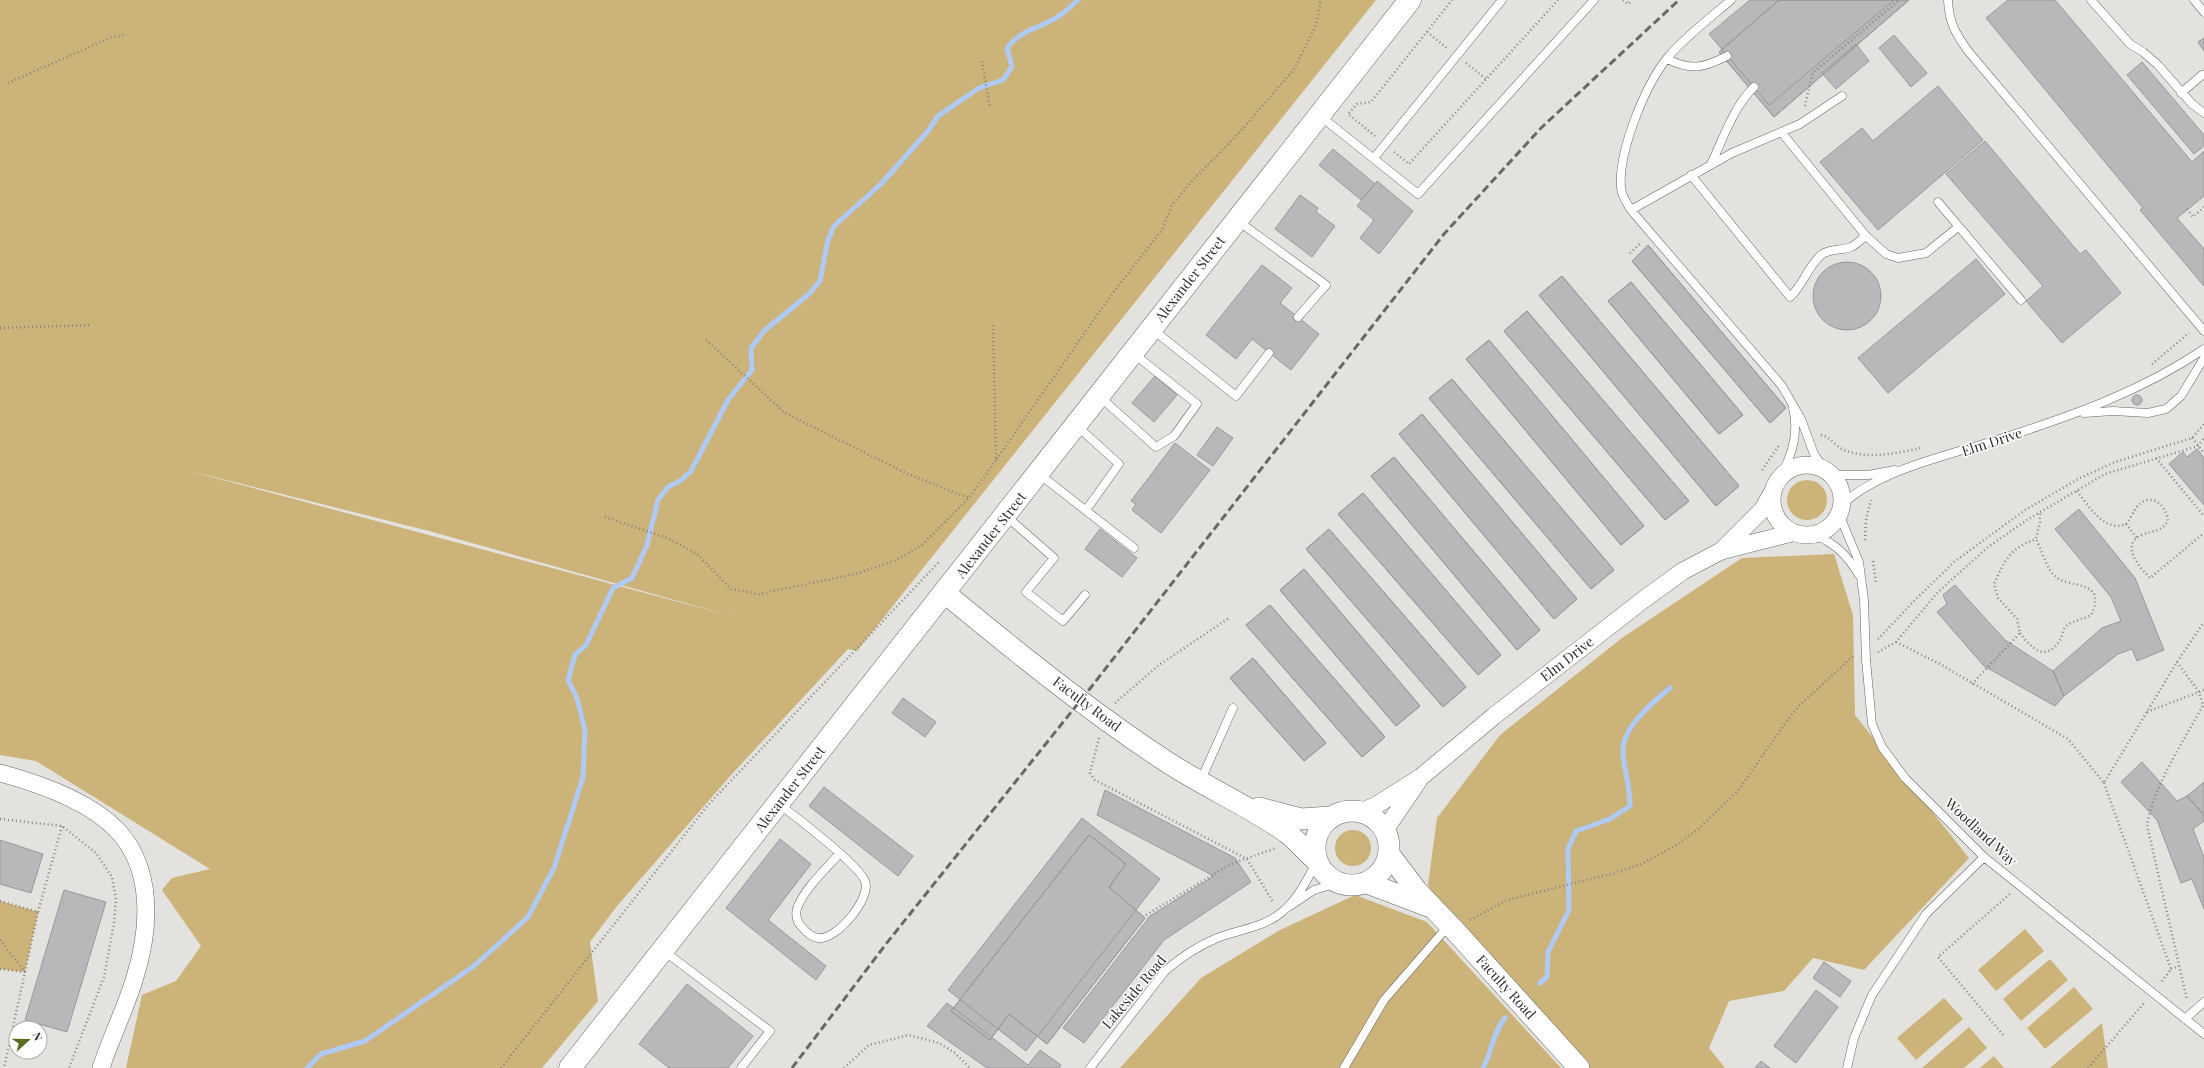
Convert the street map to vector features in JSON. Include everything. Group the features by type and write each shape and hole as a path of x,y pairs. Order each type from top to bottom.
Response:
{"main road":[{"name":"Alexander Street","path":"570,1068 664,951 1039,474 1236,219 1410,0"}],"street":[{"path":"1803,464 1815,465 1828,472 1839,486 1841,510 1826,530 1815,535 1804,536 1792,533 1783,527 1777,519 1772,507 1772,493 1781,475 1791,468 1803,464"},
{"name":"Elm Drive","path":"1721,551 1763,509 1772,493"},
{"name":"Elm Drive","path":"1360,812 1374,806 1421,777 1494,716 1643,600 1683,572 1721,551 1792,533"},
{"name":"Faculty Road","path":"945,593 1080,700 1163,760 1200,783 1238,802 1287,833 1317,861"},
{"path":"0,773 72,800 104,819 126,842 142,875 147,908 141,952 135,977 109,1041 102,1068"},
{"name":"Elm Drive","path":"1385,830 1421,777"},
{"name":"Faculty Road","path":"1238,802 1301,819 1331,818"},
{"path":"1345,812 1360,812 1374,819 1385,830 1389,842 1389,854 1385,866 1377,876 1367,882 1352,885 1337,882 1322,870 1317,861 1315,849 1317,837 1322,826 1331,818 1345,812"},
{"name":"Faculty Road","path":"1389,854 1432,908"},
{"name":"Faculty Road","path":"1367,882 1432,908 1458,923 1579,1068"}],"lane":[{"path":"1374,158 1502,0"},
{"path":"1319,115 1418,194 1594,0"},
{"path":"1731,0 1684,40 1667,59 1640,106 1628,139 1622,167 1621,187 1624,199 1631,210 1789,396 1801,419 1814,454 1828,472"},
{"path":"1948,0 1949,17 1956,34 1968,50 2204,331"},
{"path":"2091,0 2130,44 2143,52 2158,65 2181,93 2204,113"},
{"path":"2194,0 2204,12"},
{"path":"1667,59 1682,66 1694,68 1727,56"},
{"path":"2181,93 2202,74 2204,75"},
{"path":"1710,165 1725,138 1738,105 1754,87"},
{"path":"1631,210 1732,153 1782,133 1819,112 1842,96"},
{"path":"1782,133 1866,236 1886,254 1898,258 1926,253 1958,227"},
{"path":"1691,175 1790,297 1800,287 1804,275 1823,254 1837,249 1851,248 1866,236"},
{"path":"1938,202 2020,300"},
{"path":"1236,219 1326,285 1298,317"},
{"path":"1152,328 1236,396 1270,353"},
{"name":"Elm Drive","path":"1841,510 1860,490 1908,468 2075,414 2118,397 2157,378 2204,349"},
{"path":"1099,396 1156,447 1174,436 1197,404 1133,353"},
{"name":"Elm Drive","path":"2075,414 2113,411 2148,413 2166,409 2181,396 2204,358"},
{"path":"1781,475 1788,463 1795,443 1795,421 1789,396"},
{"path":"1076,426 1118,464 1086,510"},
{"name":"Elm Drive","path":"1828,472 1868,475 1908,468"},
{"path":"1039,474 1134,548"},
{"name":"Woodland Way","path":"1841,510 1855,549 1861,579 1872,724 1882,747 1906,778 1984,857 2152,994 2188,1017 2204,1034"},
{"path":"1006,516 1054,558 1026,592 1063,620 1085,595"},
{"name":"Woodland Way","path":"1815,535 1828,540 1845,554 1861,579"},
{"path":"1200,783 1233,708"},
{"path":"779,804 839,854 859,872 866,881 866,895 839,930 830,936 818,938 810,935 799,924 796,915 797,908 802,899 839,854"},
{"path":"1847,1068 1854,1038 1872,995 1926,914 1984,857"},
{"name":"Lakeside Road","path":"1090,1068 1165,971 1180,959 1216,938 1251,929 1267,922 1283,911 1306,882 1317,861"},
{"path":"1283,911 1314,890 1337,882"},
{"path":"1344,1068 1384,1000 1458,923"},
{"path":"664,951 770,1031 741,1068"},
{"path":"2188,1017 2204,1002"}],"path":[{"path":"606,517 641,531 661,536 697,554 731,588 759,594 855,574 894,561 922,545 969,498 1109,298 1162,230 1172,205 1191,182 1240,132 1295,68 1316,26 1321,0"},
{"path":"1378,139 1348,114 1356,104 1371,102 1452,0"},
{"path":"1394,152 1409,164 1558,0"},
{"path":"1623,0 1628,4 1632,0"},
{"path":"1801,110 1805,106 1812,75 1815,71 1899,0"},
{"path":"1427,32 1450,50"},
{"path":"8,83 110,38 126,34"},
{"path":"982,61 990,108"},
{"path":"1464,62 1486,79"},
{"path":"2187,210 2192,217 2204,207"},
{"path":"1630,253 1644,240"},
{"path":"0,328 92,325"},
{"path":"993,325 996,460"},
{"path":"2147,368 2189,333"},
{"path":"706,340 785,413 908,474 969,498"},
{"path":"1877,640 1954,562 2025,510 2080,478 2115,462 2192,438 2204,424"},
{"path":"1818,435 1825,436 1843,450 1866,455 1901,452 1927,447"},
{"path":"2192,438 2204,453"},
{"path":"1866,660 1896,642 1938,592 1988,547 2040,512 2105,474 2198,446 2204,438"},
{"path":"1762,470 1776,447 1785,441"},
{"path":"1866,455 1867,460"},
{"path":"2156,458 2204,516"},
{"path":"2077,491 2094,512 2106,523 2116,526 2126,524 2137,508 2143,503 2152,501 2159,502 2165,507 2168,521 2164,527 2159,531 2138,538 2132,548 2132,555 2137,566 2150,578 2204,533"},
{"path":"2036,539 2020,545 2006,559 1994,584 1998,598 2017,618 2020,633 2027,643 2038,652 2044,652 2051,650 2059,642 2064,628 2068,624 2091,615 2096,602 2094,596 2087,588 2056,577 2051,571 2036,539 2040,522 2040,512"},
{"path":"2126,524 2138,538"},
{"path":"502,1068 708,805 940,562"},
{"path":"1114,704 1159,665 1229,618"},
{"path":"2104,783 2177,662 2204,622"},
{"path":"1972,684 2020,633"},
{"path":"1896,642 1940,664 2068,739 2104,783 2171,969"},
{"path":"1458,923 1507,900 1615,873 1641,864 1675,846 1698,829 1737,792 1799,706 1857,652"},
{"path":"2177,662 2199,692 2203,705 2161,784 2149,812 2147,825 2179,966 2188,1017"},
{"path":"2147,712 2204,690"},
{"path":"1099,738 1090,773 1095,780 1247,858 1272,902"},
{"path":"0,819 62,826 96,852 112,877 116,899 114,923 104,977 69,1068"},
{"path":"4,1068 38,912 62,826"},
{"path":"1146,915 1231,864 1282,846"},
{"path":"2003,1035 1938,957 2012,892 2017,884"},
{"path":"0,901 38,912"},
{"path":"0,940 25,972"},
{"path":"2088,1068 2152,994 2171,969 2179,966"},
{"path":"0,969 25,972"},
{"path":"844,1068 869,1045 909,1035 939,1043 955,1053 970,1068"}],"shaded area":[{"path":"0,0 1376,0 857,651 848,649 732,774 617,906 590,942 598,1001 542,1068 126,1068 142,995 176,981 201,946 162,890 172,878 210,869 36,761 0,755","holes":["182,469 429,531 735,617"]},
{"path":"1807,480 1815,482 1821,486 1825,492 1827,500 1825,508 1821,514 1815,518 1807,520 1799,518 1793,514 1789,508 1787,500 1789,492 1793,486 1799,482"},
{"path":"1834,554 1853,615 1855,715 1969,858 1864,970 1813,958 1784,991 1729,1001 1709,1048 1725,1068 1587,1068 1439,905 1428,885 1437,818 1500,735 1622,638 1742,558"},
{"path":"1357,830 1366,835 1370,841 1370,855 1366,861 1357,866 1349,866 1340,861 1336,855 1335,844 1340,835 1346,831"},
{"path":"1355,895 1427,922 1561,1068 1120,1068 1201,978 1280,930"},
{"path":"0,901 38,912 25,972 0,969"},
{"path":"2025,929 2044,951 1996,991 1978,970"},
{"path":"2050,959 2068,980 2021,1021 2003,999"},
{"path":"2074,987 2093,1009 2045,1049 2027,1028"},
{"path":"1944,998 1963,1019 1916,1060 1897,1038"},
{"path":"2102,1023 2108,1068 2050,1068"},
{"path":"1969,1027 1987,1048 1964,1068 1922,1068"},
{"path":"1994,1056 2004,1068 1980,1068"}],"building":[{"path":"1750,0 1894,0 1769,105 1709,34"},
{"path":"1779,0 1909,0 1774,117 1719,52"},
{"path":"1779,0 1909,0 1774,117 1719,52"},
{"path":"2008,0 2055,0 2192,162 2204,151 2204,196 2177,218 2204,249 2204,286 2140,210 2143,208 1986,18"},
{"path":"1894,35 1927,73 1911,87 1879,48"},
{"path":"2204,38 2204,51 2198,42"},
{"path":"1856,44 1869,61 1836,89 1822,73"},
{"path":"2142,62 2204,135 2204,146 2194,154 2127,75"},
{"path":"1938,86 1983,140 1878,230 1820,162 1862,128 1873,141"},
{"path":"1985,141 2080,254 2086,250 2121,293 2062,343 2026,301 2043,286 1946,174"},
{"path":"1333,149 1375,184 1361,200 1319,165"},
{"path":"1377,181 1413,211 1379,254 1360,238 1374,220 1357,206"},
{"path":"1300,195 1318,208 1316,212 1335,226 1312,257 1275,229"},
{"path":"1648,245 1786,408 1770,423 1632,261"},
{"path":"1648,245 1786,408 1770,423 1632,261"},
{"path":"1976,259 2005,294 1888,393 1858,358"},
{"path":"1840,262 1854,262 1866,268 1875,277 1881,289 1879,309 1871,320 1860,328 1854,330 1840,330 1834,328 1823,320 1815,309 1813,303 1813,289 1815,283 1823,272 1834,264"},
{"path":"1262,265 1292,288 1280,303 1319,334 1291,370 1252,339 1236,359 1206,335"},
{"path":"1562,276 1739,486 1716,506 1539,295"},
{"path":"1562,276 1739,486 1716,506 1539,295"},
{"path":"1631,282 1743,415 1719,434 1608,301"},
{"path":"1631,282 1743,415 1719,434 1608,301"},
{"path":"1527,311 1689,501 1665,520 1504,331"},
{"path":"1527,311 1689,501 1665,520 1504,331"},
{"path":"1489,340 1644,526 1621,545 1466,359"},
{"path":"1489,340 1644,526 1621,545 1466,359"},
{"path":"1155,376 1177,395 1154,422 1132,403"},
{"path":"1452,379 1614,570 1591,589 1429,398"},
{"path":"1452,379 1614,570 1591,589 1429,398"},
{"path":"2135,395 2139,395 2141,396 2141,404 2135,405 2132,402 2132,398"},
{"path":"1422,414 1577,599 1554,619 1399,434"},
{"path":"1422,414 1577,599 1554,619 1399,434"},
{"path":"1217,427 1233,438 1213,466 1197,455"},
{"path":"1175,443 1210,470 1161,533 1132,510 1136,504 1131,501"},
{"path":"2197,449 2204,458 2204,505 2169,464 2183,452 2187,457"},
{"path":"1394,457 1540,630 1517,650 1371,476"},
{"path":"1394,457 1540,630 1517,650 1371,476"},
{"path":"1363,493 1501,655 1478,675 1338,514"},
{"path":"1363,493 1501,655 1478,675 1338,514"},
{"path":"2079,509 2135,578 2164,650 2137,661 2132,649 2118,654 2064,696 2053,671 2102,628 2121,621 2111,597 2055,529"},
{"path":"1100,529 1137,558 1122,577 1085,549"},
{"path":"1329,529 1466,687 1443,707 1306,549"},
{"path":"1329,529 1466,687 1443,707 1306,549"},
{"path":"1304,569 1420,706 1396,726 1280,590"},
{"path":"1304,569 1420,706 1396,726 1280,590"},
{"path":"1955,585 2005,640 2053,671 2064,696 2055,706 1984,666 1937,612 1947,604 1943,595"},
{"path":"1270,605 1385,737 1362,757 1246,625"},
{"path":"1270,605 1385,737 1362,757 1246,625"},
{"path":"1253,658 1326,743 1304,761 1230,678"},
{"path":"1253,658 1326,743 1304,761 1230,678"},
{"path":"903,698 936,722 925,737 892,713"},
{"path":"2142,762 2177,801 2187,796 2204,815 2204,821 2193,829 2204,857 2204,909 2192,879 2181,883 2157,820 2121,782"},
{"path":"2204,782 2204,815 2187,796"},
{"path":"824,787 913,856 898,876 809,806"},
{"path":"1105,790 1235,858 1251,882 1164,940 1084,1043 1063,1028 1150,916 1214,876 1097,815"},
{"path":"1082,818 1160,879 1026,1051 948,990"},
{"path":"1089,835 1126,864 1109,887 1145,918 1047,1044 1009,1014 990,1040 951,1011"},
{"path":"1089,835 1126,864 1109,887 1145,918 1047,1044 1009,1014 990,1040 951,1011"},
{"path":"780,839 811,864 768,920 826,966 816,980 726,908"},
{"path":"0,840 43,854 31,893 0,884"},
{"path":"64,890 106,902 67,1032 48,1027 48,1020 25,1020"},
{"path":"1824,962 1851,981 1840,997 1813,978"},
{"path":"687,984 753,1036 728,1068 669,1068 639,1044"},
{"path":"1816,990 1838,1007 1796,1063 1774,1046"},
{"path":"947,1003 1028,1065 1040,1050 1061,1065 1059,1068 987,1068 927,1026"},
{"path":"1761,1061 1770,1068 1755,1068"}],"waterway":[{"path":"307,1068 321,1054 365,1041 474,966 528,917 554,868 583,777 585,730 577,698 568,680 575,655 586,645 613,588 632,578 647,545 658,500 668,487 680,481 691,471 728,400 752,370 751,348 764,331 809,294 820,281 828,240 834,226 881,184 928,131 938,116 979,88 1003,80 1012,67 1007,48 1013,41 1019,36 1062,14 1078,0"},
{"path":"1540,983 1547,977 1548,952 1569,910 1568,849 1576,831 1610,819 1630,806 1623,745 1632,726 1639,717 1670,688"},
{"path":"1483,1068 1498,1029 1505,1018"}],"railway":[{"path":"792,1068 886,944 1092,686 1444,234 1541,128 1679,0"}]}
